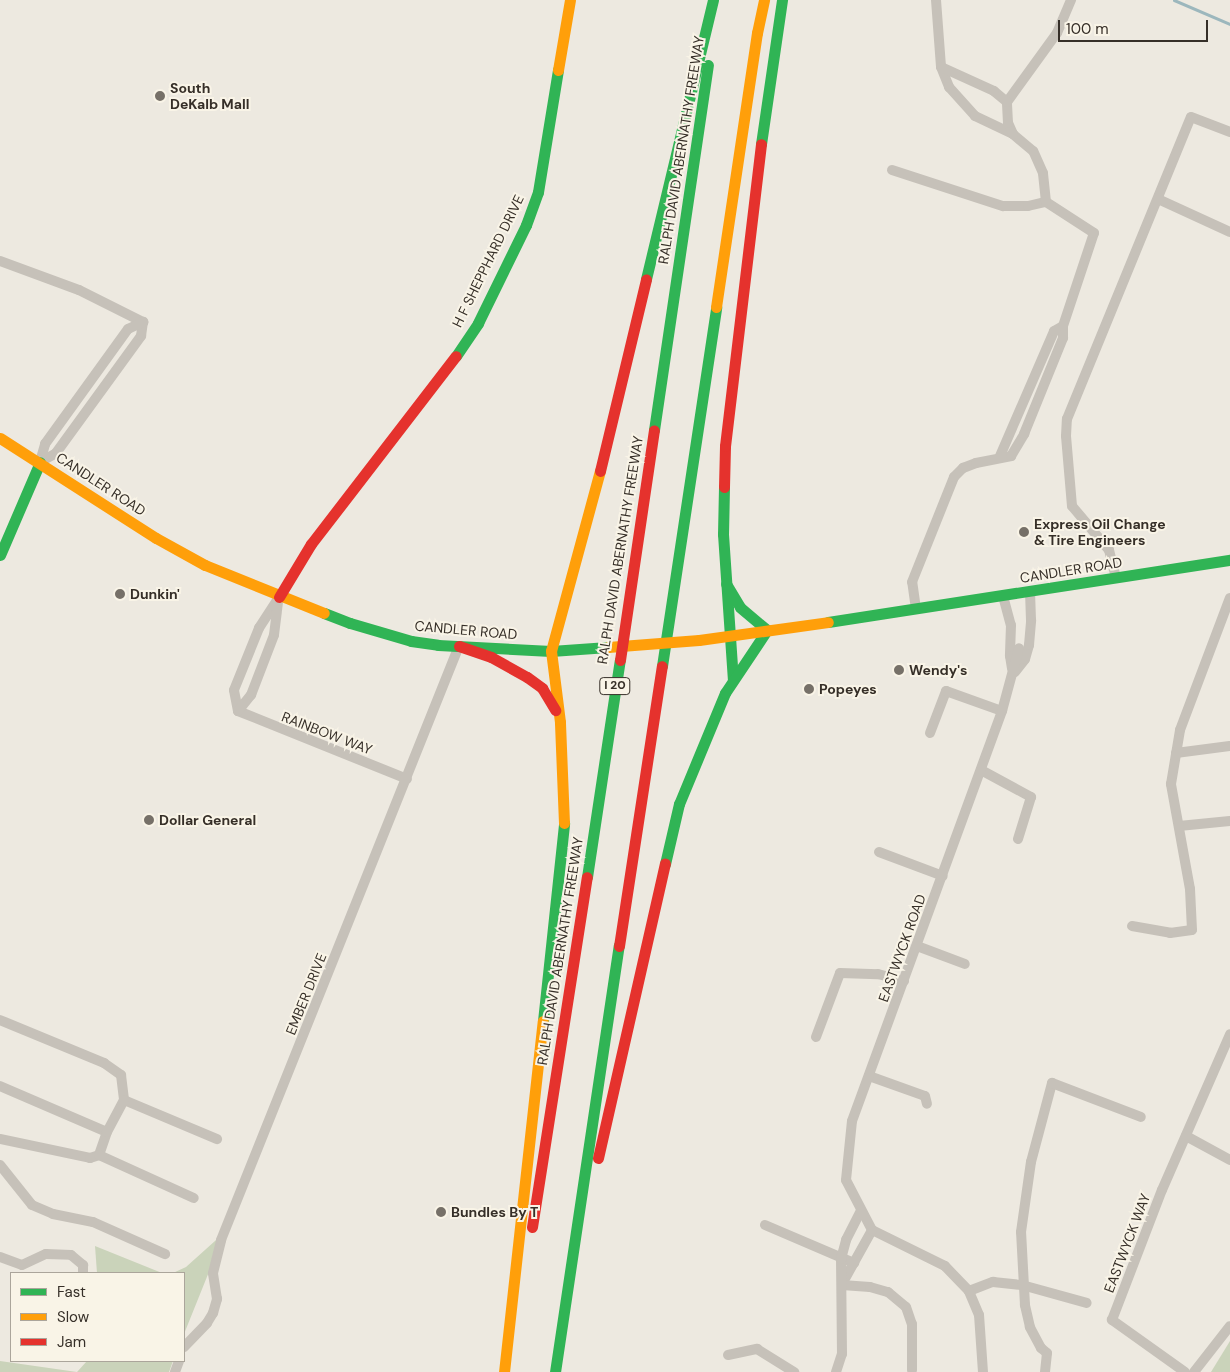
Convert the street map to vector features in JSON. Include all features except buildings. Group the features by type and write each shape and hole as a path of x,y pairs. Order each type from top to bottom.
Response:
{"main road":[{"name":"H F SHEPPHARD DRIVE","path":"279,597 311,544 450,366 478,323 526,225 538,192 570,0"},
{"path":"504,1372 564,836 560,722 551,651 602,462 713,0"},
{"name":"RALPH DAVID ABERNATHY FREEWAY","path":"510,1372 577,948 692,170 720,0"},
{"path":"555,1372 757,33 764,0"},
{"path":"733,680 723,534 725,446 758,164 782,0"},
{"name":"CANDLER ROAD","path":"0,438 156,538 205,565 279,597 378,632 412,641 459,646 551,651 699,640 1030,592 1230,560"},
{"path":"0,555 40,462"},
{"path":"558,1352 612,1091 679,804 733,680 767,630 740,607 726,584"},
{"path":"459,646 491,657 542,688 552,701 560,722"}],"street":[{"path":"936,0 940,67 949,87 975,116 1013,134 1033,151 1043,173 1046,202"},
{"path":"1013,134 1008,123 1006,102 1057,33 1071,0"},
{"path":"940,67 994,91 1006,102"},
{"path":"1116,578 1109,550 1072,506 1066,436 1067,419 1191,117 1230,132"},
{"path":"892,170 1002,206 1028,206 1046,202 1094,233 1063,326 1063,338 1024,434 1011,456 1000,456 963,468 954,477 912,582 916,609"},
{"path":"1158,199 1230,232"},
{"path":"0,261 79,290 143,322"},
{"path":"40,462 45,444 122,337 128,330 143,322"},
{"path":"40,462 56,453 141,336 143,322"},
{"name":"EASTWYCK ROAD","path":"1013,674 1010,656 1020,645 1031,620 1030,592"},
{"name":"EASTWYCK ROAD","path":"872,1230 846,1180 852,1121 981,770 1013,674 1025,659 1002,596"},
{"path":"238,711 251,695 274,635 279,597"},
{"path":"238,711 234,690 260,628 279,597"},
{"path":"1132,926 1170,933 1192,930 1190,889 1171,784 1180,730 1230,598"},
{"name":"EMBER DRIVE","path":"185,1347 207,1323 213,1313 217,1299 213,1272 221,1240 459,646"},
{"path":"930,733 946,692 1002,711"},
{"name":"RAINBOW WAY","path":"238,711 407,779"},
{"path":"1176,753 1230,746"},
{"path":"981,770 1031,796 1018,839"},
{"path":"1179,826 1230,821"},
{"path":"879,852 942,876"},
{"path":"917,946 965,964"},
{"path":"816,1037 840,973 878,974 904,981"},
{"path":"0,1020 104,1063 122,1075 124,1100 107,1132 99,1155"},
{"name":"EASTWYCK WAY","path":"1184,1372 1112,1320 1162,1190 1230,1034"},
{"path":"869,1076 925,1096 927,1104"},
{"path":"1045,1372 1047,1353 1041,1348 1030,1327 1022,1285 1021,1232 1031,1162 1052,1082 1141,1117"},
{"path":"0,1086 107,1132"},
{"path":"124,1100 217,1138"},
{"path":"1186,1136 1230,1160"},
{"path":"0,1139 90,1158 99,1155 194,1198"},
{"path":"0,1165 32,1204 52,1214 93,1222 165,1254"},
{"path":"836,1372 842,1354 841,1259 846,1240 861,1211"},
{"path":"765,1225 854,1263"},
{"path":"842,1285 872,1230 945,1266 970,1291 979,1315 983,1372"},
{"path":"0,1257 23,1269 46,1254 71,1255 83,1266 83,1272"},
{"name":"EASTWYCK WAY","path":"970,1291 994,1282 1022,1285 1087,1303"},
{"path":"842,1285 870,1287 888,1292 906,1307 912,1324 912,1370"},
{"path":"1194,1372 1230,1326"},
{"path":"728,1355 757,1349 794,1372"}],"green space":[{"path":"225,1232 185,1332 185,1272 175,1272 186,1267"},
{"path":"95,1246 160,1272 97,1272"},
{"path":"1230,1341 1230,1372 1211,1372"},
{"path":"0,1361 77,1372 0,1372"},
{"path":"86,1362 173,1362 169,1372 77,1372"}],"waterway":[{"path":"1174,0 1230,24"}],"traffic: fast":[{"path":"646,279 713,0"},
{"path":"761,144 782,0"},
{"path":"654,430 708,65"},
{"path":"456,356 478,323 526,225 538,192 558,70"},
{"path":"662,666 716,307"},
{"path":"0,555 40,462"},
{"path":"724,487 723,534 733,680"},
{"path":"828,622 1230,560"},
{"path":"665,864 679,804 725,693 767,630 740,607 726,584"},
{"path":"324,613 350,623 411,641 438,645 551,651 608,647"},
{"path":"587,877 620,660"},
{"path":"543,1021 564,823"},
{"path":"555,1372 619,946"}],"traffic: slow":[{"path":"558,70 570,0"},
{"path":"716,307 757,33 764,0"},
{"path":"0,438 156,538 205,565 324,613"},
{"path":"564,823 560,722 551,651 600,471"},
{"path":"608,647 699,640 828,622"},
{"path":"504,1372 543,1021"}],"traffic: jam":[{"path":"724,487 725,446 761,144"},
{"path":"600,471 646,279"},
{"path":"279,597 311,544 456,356"},
{"path":"620,660 654,430"},
{"path":"459,646 491,657 527,677 542,688 555,710"},
{"path":"619,946 662,666"},
{"path":"598,1158 665,864"},
{"path":"532,1227 587,877"}],"place":[{"name":"South DeKalb Mall","path":"160,96"},
{"name":"Express Oil Change & Tire Engineers","path":"1024,532"},
{"name":"Dunkin'","path":"120,594"},
{"name":"Wendy's","path":"899,670"},
{"name":"Popeyes","path":"809,689"},
{"name":"Dollar General","path":"149,820"},
{"name":"Bundles By T","path":"441,1212"}]}
